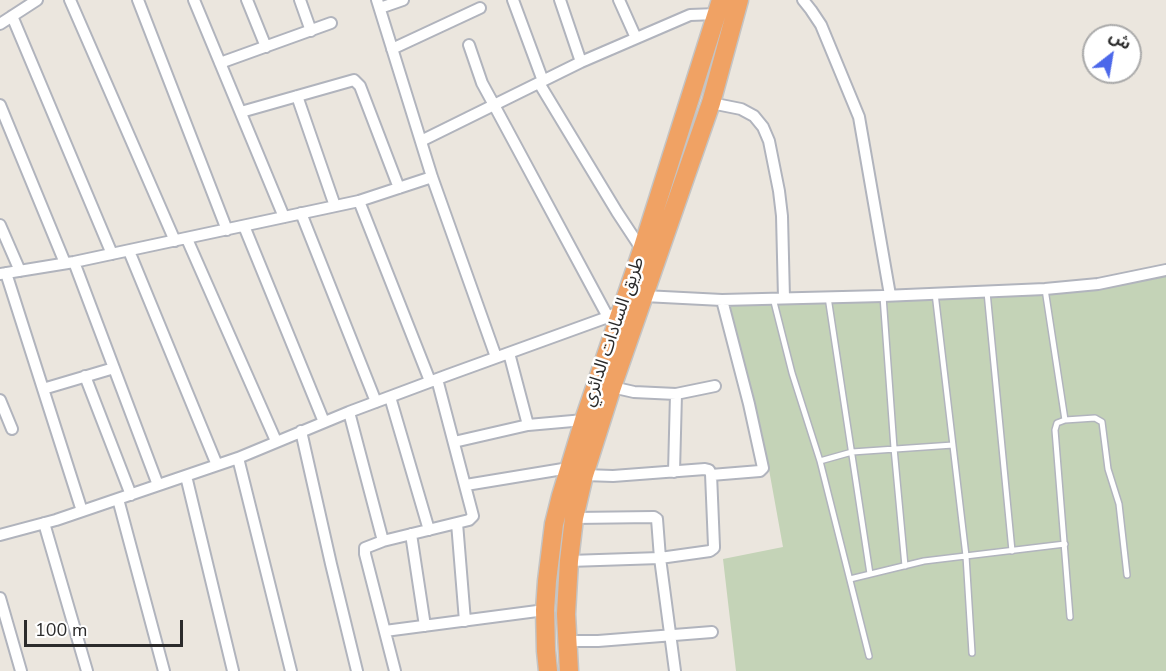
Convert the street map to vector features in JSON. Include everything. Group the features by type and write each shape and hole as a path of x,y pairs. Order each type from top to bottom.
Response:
{"highway":[{"name":"طريق السادات الدائري","path":"548,671 546,581 554,524 612,387 703,128 739,0"},
{"name":"طريق السادات الدائري","path":"569,671 566,640 568,561 574,518 576,472 584,420 615,313 642,250 719,7"},
{"path":"683,120 690,117 697,118 703,128"}],"street":[{"path":"0,24 37,0"},
{"path":"70,0 175,241"},
{"path":"138,0 227,230"},
{"path":"194,0 284,217"},
{"path":"247,0 266,47"},
{"path":"300,0 311,31"},
{"path":"403,0 379,4 432,177 496,357"},
{"path":"513,0 541,82 617,212 642,250"},
{"path":"560,0 581,62"},
{"path":"619,0 636,38"},
{"path":"803,0 821,25 859,117 886,296"},
{"path":"421,141 581,62 690,15 719,7"},
{"path":"392,49 480,8"},
{"path":"12,16 112,254"},
{"path":"220,63 331,23"},
{"path":"0,535 82,511 238,458 349,412 615,313 482,83 469,45"},
{"path":"241,112 351,80 357,81 399,188"},
{"path":"297,96 335,206"},
{"path":"711,103 741,109 754,116 763,127 769,141 782,216 778,298"},
{"path":"0,105 114,368 158,485"},
{"path":"82,511 3,274 129,251 359,201 432,177"},
{"path":"359,201 433,380 454,442 473,516 470,520 382,541 364,550 394,671"},
{"path":"301,213 376,402"},
{"path":"0,225 20,271"},
{"path":"244,226 324,422"},
{"path":"187,239 276,441"},
{"path":"129,251 218,465"},
{"path":"644,296 722,300 987,292 1098,284 1166,270"},
{"path":"711,475 760,471 763,468 722,300"},
{"path":"509,353 528,425"},
{"path":"43,389 114,368"},
{"path":"85,376 131,495"},
{"path":"612,387 634,392 676,394 715,386"},
{"path":"674,472 676,394"},
{"path":"390,397 429,530"},
{"path":"0,400 12,429"},
{"path":"349,412 382,541"},
{"path":"454,442 528,425 584,420"},
{"path":"301,431 357,671"},
{"path":"238,458 291,671"},
{"path":"466,485 576,472 614,476 709,470 714,548 660,558 568,561"},
{"path":"186,476 233,671"},
{"path":"118,499 164,671"},
{"path":"574,518 656,518 658,521 660,558 675,671"},
{"path":"44,523 87,671"},
{"path":"457,523 465,621"},
{"path":"411,534 425,626"},
{"path":"0,598 21,671"},
{"path":"385,631 545,610"},
{"path":"566,640 598,641 712,632"}],"lane":[{"path":"1045,289 1065,420"},
{"path":"987,292 1012,551"},
{"path":"935,293 966,556 972,653"},
{"path":"886,296 894,448 905,566"},
{"path":"828,297 870,574"},
{"path":"778,298 792,374 820,461 869,656"},
{"path":"1070,617 1055,430 1057,423 1095,417 1102,422 1108,469 1119,504 1127,575"},
{"path":"820,461 852,452 953,445"},
{"path":"850,579 924,561 1065,544"}],"green space":[{"path":"1166,276 1166,671 736,671 723,559 783,547 766,453 729,314 731,302 983,296 1099,289"}]}
